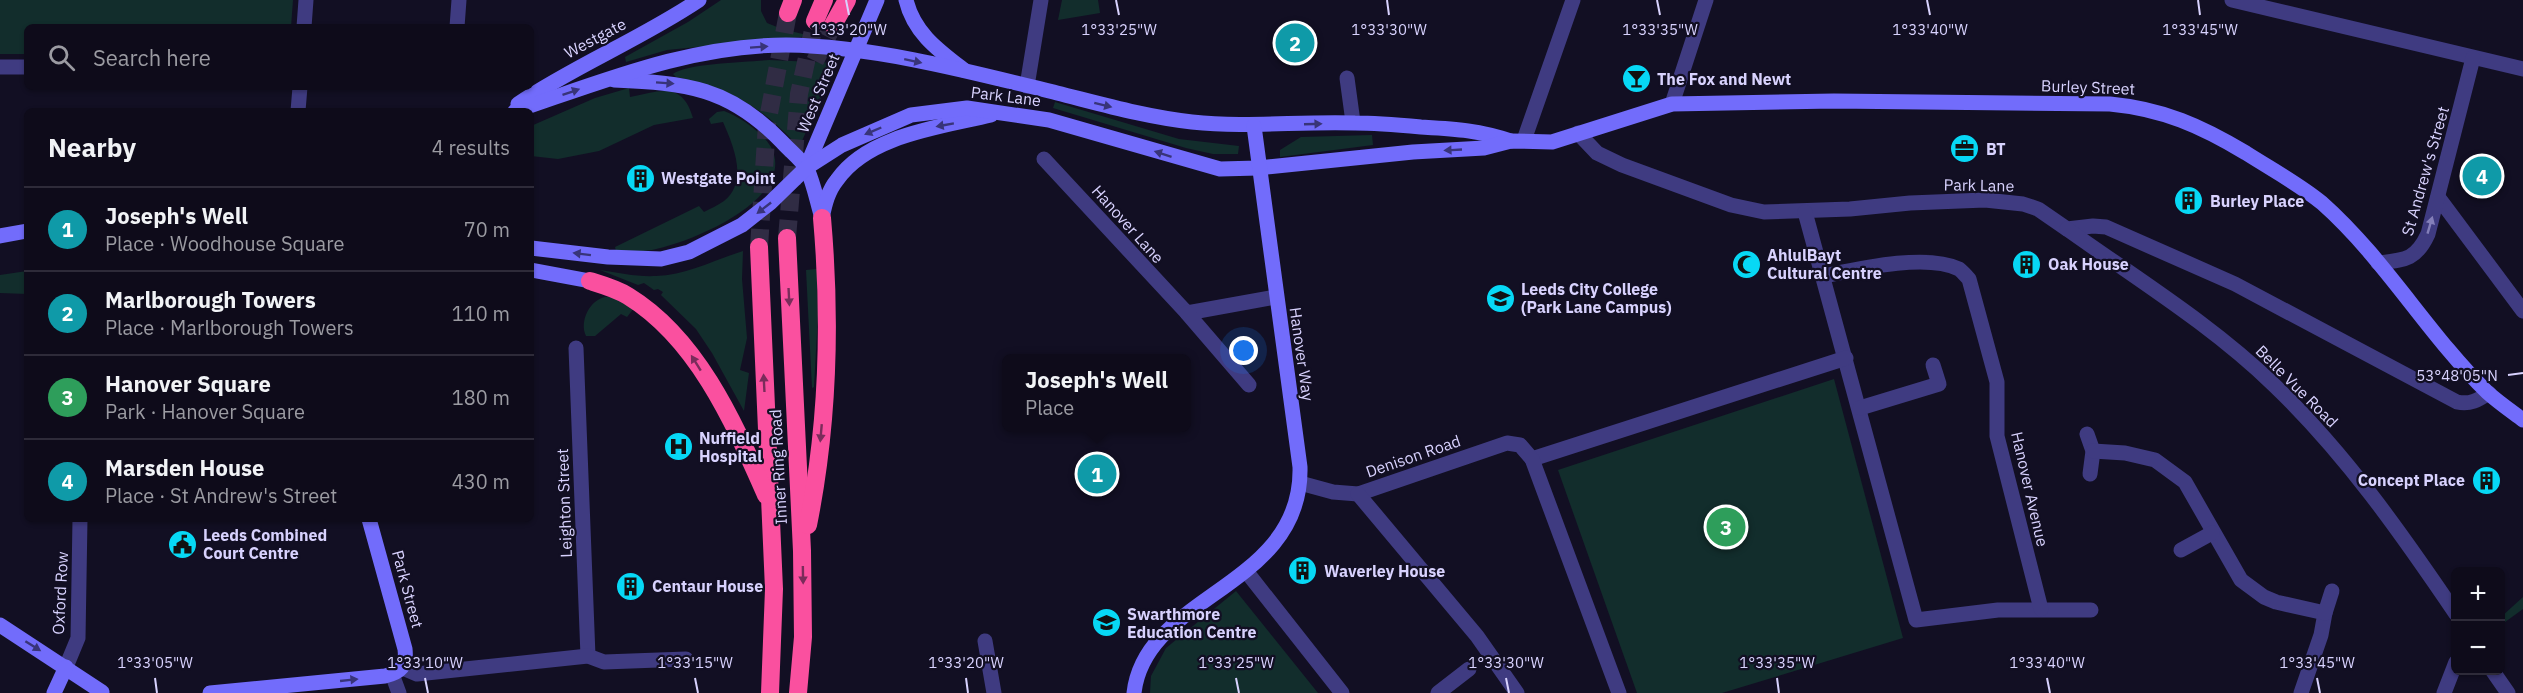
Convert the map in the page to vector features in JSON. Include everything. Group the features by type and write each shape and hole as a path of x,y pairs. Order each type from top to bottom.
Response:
{"highway":[{"path":"824,0 824,23 847,0"},
{"path":"802,551 816,482 825,375 827,298 822,218"},
{"name":"Inner Ring Road","path":"787,238 802,551 804,637 798,693"},
{"name":"Inner Ring Road","path":"759,247 774,589 770,693"},
{"path":"590,281 626,294 651,312 689,352 727,412 771,505"}],"street":[{"path":"304,24 306,0"},
{"path":"457,24 459,0"},
{"name":"Westgate","path":"512,108 554,80 674,17 699,0"},
{"name":"West Street","path":"806,168 877,0"},
{"path":"906,0 918,29 933,46 967,72"},
{"path":"1027,86 1041,0"},
{"path":"1518,141 1573,0"},
{"path":"1671,104 1706,0"},
{"path":"2239,1 2523,69"},
{"name":"Park Lane","path":"524,108 682,57 722,50 785,45 855,51 967,72 1139,113 1190,122 1254,126 1353,122 1480,131 1518,141 1552,142 1578,133 1597,153 1731,205 1764,212 1805,212 1985,200 2023,204 2038,209 2067,229"},
{"name":"St Andrew's Street","path":"2378,263 2412,257 2421,248 2428,234 2473,58"},
{"path":"0,67 24,67"},
{"path":"1347,78 1353,122"},
{"path":"606,80 695,87 733,103 773,133 806,168 822,218"},
{"path":"298,108 300,90"},
{"name":"Burley Street","path":"1578,133 1671,104 1834,101 2110,104 2137,106 2185,120 2275,171 2321,203 2378,263 2462,365 2489,393 2523,420"},
{"name":"Park Lane","path":"534,248 608,257 661,259 689,252 742,225 770,203 806,168 842,145 911,115 967,108 1049,120 1220,169 1258,168 1413,152 1484,148 1518,141"},
{"path":"822,218 828,196 837,180 848,166 870,152 915,131 1002,112"},
{"name":"Hanover Way","path":"1134,693 1139,671 1149,652 1163,635 1246,571 1280,538 1296,506 1300,483 1254,126"},
{"name":"Hanover Lane","path":"1044,159 1187,313 1249,385"},
{"path":"2438,197 2523,310"},
{"path":"1805,212 1916,620 1998,610 2091,610"},
{"path":"2067,229 2106,227 2235,284 2457,402 2465,404 2476,402 2489,393"},
{"name":"Belle Vue Road","path":"2067,229 2195,319 2235,350 2275,386 2326,440 2401,533 2451,607"},
{"path":"0,236 24,232"},
{"name":"Hanover Avenue","path":"1824,276 1875,266 1932,263 1959,269 1969,279 1997,382 1997,436 2041,609"},
{"path":"534,271 590,281"},
{"path":"1187,313 1276,297"},
{"name":"Leighton Street","path":"576,348 588,656"},
{"path":"1619,693 1532,459 1846,358"},
{"path":"1860,408 1938,384 1933,365"},
{"path":"2086,434 2094,451 2090,474"},
{"name":"Denison Road","path":"1300,483 1333,492 1358,494 1507,443 1520,445 1532,459"},
{"path":"2094,451 2125,453 2156,460 2185,482 2201,507 2212,533 2241,580 2276,602 2325,613"},
{"path":"1358,494 1477,636 1517,693"},
{"name":"Oxford Row","path":"66,667 78,638 80,522"},
{"name":"Park Street","path":"370,522 405,649 406,659 397,671"},
{"path":"2181,550 2212,533"},
{"path":"1246,571 1342,693"},
{"path":"2301,693 2321,635 2332,591"},
{"path":"0,625 102,692"},
{"path":"985,641 994,693"},
{"path":"210,693 397,671 417,674 588,656 604,662 686,658"},
{"path":"54,693 66,667"},
{"path":"1438,693 1469,669"},
{"path":"397,671 399,693"},
{"path":"2444,693 2451,675"},
{"path":"2495,675 2508,693"},
{"path":"95,693 111,693"}],"green space":[{"path":"0,0 293,0 291,24 24,24 24,54 0,54"},
{"path":"721,0 761,0 761,11 767,23 811,36 667,50 626,62 625,57 688,22"},
{"path":"1062,0 1098,0 1100,13 1058,20"},
{"path":"769,60 837,63 801,143 796,144 769,118 742,100 673,74 680,70 704,65"},
{"path":"629,88 630,97 669,91 683,98 693,118 654,125 599,151 558,159 534,156 534,125 595,98"},
{"path":"1055,102 1179,139 1239,146 1238,154 1213,154 1186,148 1053,108"},
{"path":"724,111 750,126 771,147 775,166 769,184 755,201 713,228 669,246 652,250 616,251 615,247 699,206 704,212 706,211 724,201 732,193 736,183 737,163 731,141 723,122 711,124 709,119 717,112"},
{"path":"1372,135 1373,145 1280,157 1280,150 1301,137"},
{"path":"743,251 742,279 747,338 740,370 749,373 744,411 696,329 661,295 663,292 658,289 654,290 644,283 638,285 600,270 642,276 667,275 690,270"},
{"path":"817,269 818,315 814,387 812,388 806,270"},
{"path":"24,271 24,294 0,293 0,275"},
{"path":"605,297 615,297 634,308 627,317 621,314 595,336 586,336 584,324 587,312 595,302"},
{"path":"1834,379 1903,638 1722,693 1637,693 1558,470"},
{"path":"1236,591 1318,693 1150,693 1151,676 1166,648"},
{"path":"2523,597 2523,609 2505,622 2505,613"}],"tunnel":[{"path":"759,247 767,124 788,13"},
{"path":"787,238 799,94 815,21"},
{"path":"815,61 833,25"}],"place":[{"name":"Marlborough Towers","path":"1295,43"},
{"name":"The Fox and Newt","path":"1636,79"},
{"name":"BT","path":"1965,149"},
{"name":"Marsden House","path":"2482,176"},
{"name":"Westgate Point","path":"640,178"},
{"name":"Burley Place","path":"2189,201"},
{"name":"AhlulBayt Cultural Centre","path":"1746,264"},
{"name":"Oak House","path":"2027,264"},
{"name":"Leeds City College (Park Lane Campus)","path":"1500,298"},
{"name":"Nuffield Hospital","path":"678,447"},
{"name":"Joseph's Well","path":"1097,474"},
{"name":"Concept Place","path":"2486,480"},
{"name":"Hanover Square","path":"1726,527"},
{"name":"Leeds Combined Court Centre","path":"182,544"},
{"name":"Waverley House","path":"1303,571"},
{"name":"Centaur House","path":"631,586"},
{"name":"Swarthmore Education Centre","path":"1106,623"}]}
